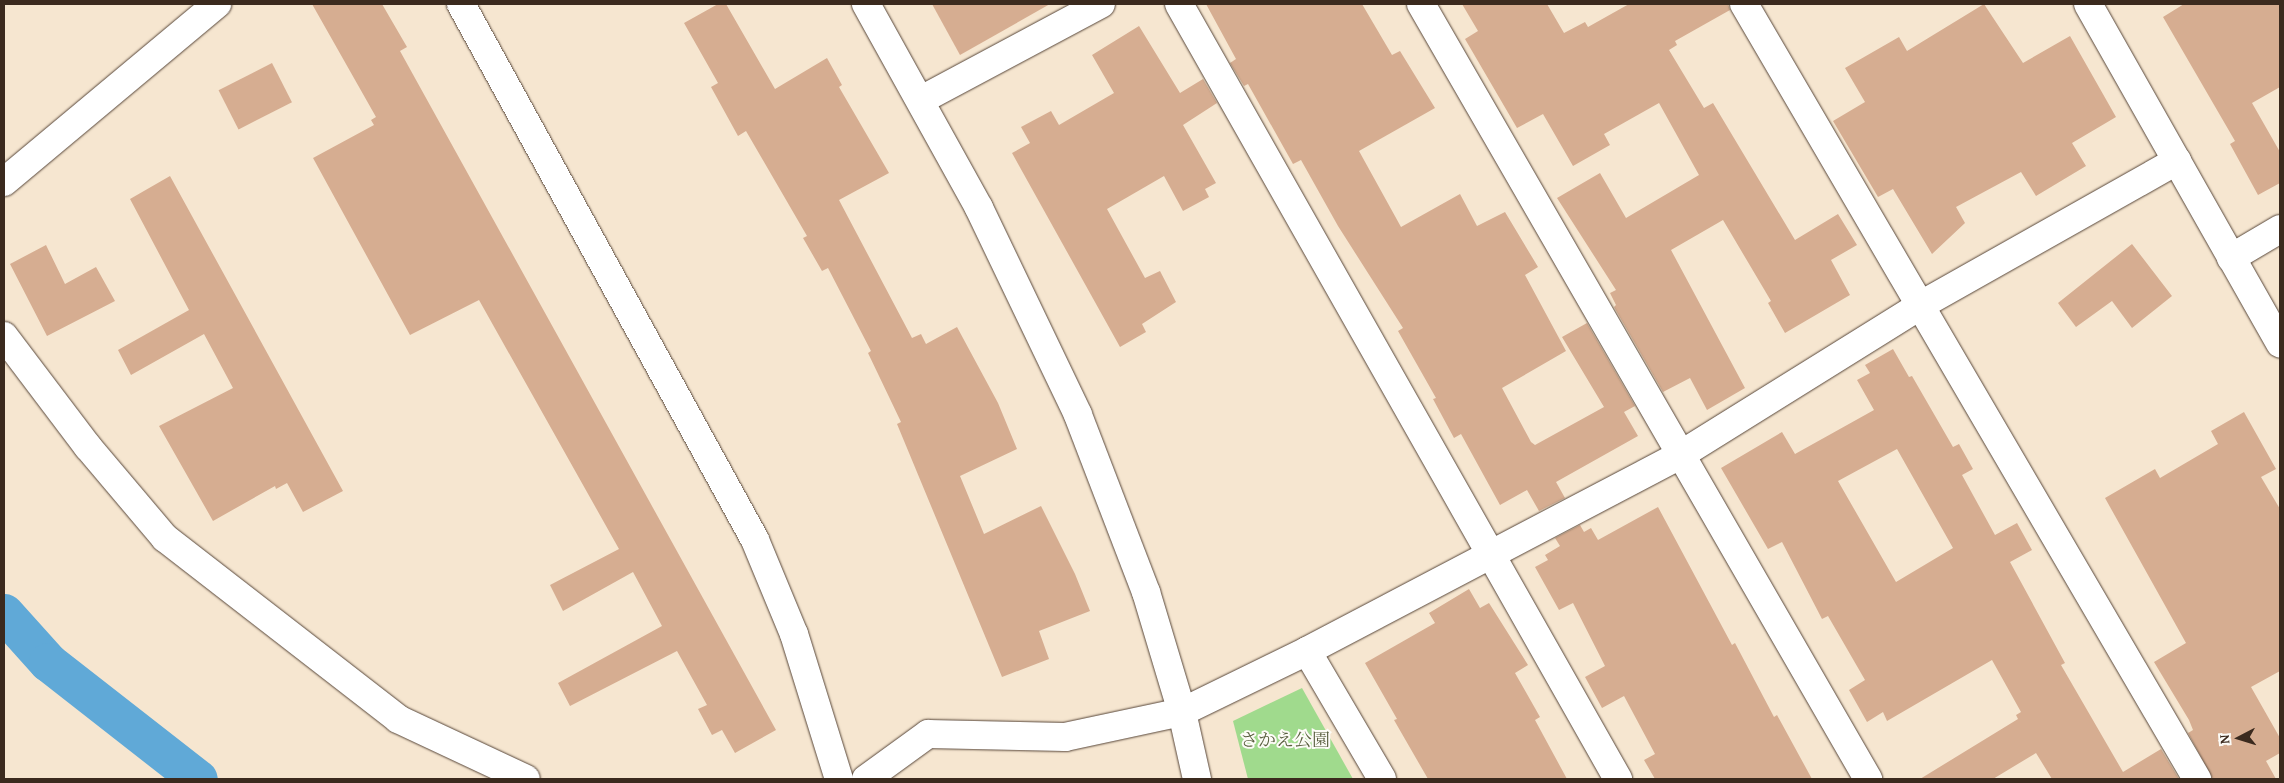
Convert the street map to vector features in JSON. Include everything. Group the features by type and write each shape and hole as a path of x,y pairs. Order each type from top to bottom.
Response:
{"street":[{"path":"4,182 216,4"},
{"path":"462,4 755,540 794,634 839,779"},
{"path":"866,4 921,100 979,208 1078,415 1146,592 1182,712 1196,779"},
{"path":"921,100 1100,4"},
{"path":"1179,4 1490,557 1618,779"},
{"path":"1421,4 1868,779"},
{"path":"1744,4 2197,779"},
{"path":"2088,4 2280,344"},
{"path":"866,779 928,734 1065,737 1182,712 1307,652 1682,454 1921,305 2177,161"},
{"path":"2231,258 2280,229"},
{"path":"4,336 88,447 165,538 398,719 526,779"},
{"path":"1307,652 1382,779"}],"green space":[{"name":"さかえ公園","path":"1302,688 1353,779 1248,779 1233,721"}],"building":[{"path":"312,4 382,4 407,47 400,51 776,730 735,753 722,730 712,735 698,709 707,705 677,651 570,706 558,683 662,626 633,572 563,611 550,585 619,549 479,300 410,335 313,158 374,125 371,120 376,117"},
{"path":"718,4 726,4 775,89 827,58 842,85 839,87 889,173 839,200 912,338 921,334 926,344 957,327 998,403 1017,449 960,476 984,534 1041,506 1075,574 1090,611 1039,631 1049,659 1002,677 897,424 901,422 868,353 871,351 828,268 822,271 803,238 807,236 746,131 738,136 711,87 718,83 684,23"},
{"path":"932,4 1050,4 960,55"},
{"path":"1206,4 1362,4 1392,55 1400,51 1435,108 1359,151 1401,227 1460,194 1477,226 1505,212 1538,267 1525,275 1566,351 1502,388 1531,442 1535,445 1604,407 1562,337 1587,323 1635,406 1624,412 1638,436 1556,482 1565,498 1539,511 1527,490 1500,505 1461,434 1454,438 1433,399 1436,398 1398,331 1403,328 1338,226 1301,160 1293,164 1248,84 1244,86 1230,63 1236,59"},
{"path":"1462,4 1547,4 1564,33 1585,22 1588,27 1629,4 1728,4 1730,10 1675,41 1677,45 1669,50 1704,108 1713,103 1795,240 1838,214 1857,245 1831,260 1850,295 1785,333 1768,303 1771,301 1723,220 1671,250 1745,388 1707,410 1690,378 1663,392 1614,307 1616,305 1610,293 1616,290 1557,198 1600,173 1626,218 1699,175 1659,103 1604,134 1610,145 1573,166 1543,114 1517,128 1465,39 1478,31"},
{"path":"1984,4 2023,63 2070,36 2116,117 2072,143 2086,166 2036,196 2021,172 1956,207 1965,223 1932,254 1893,189 1878,197 1833,121 1865,102 1845,68 1899,37 1907,51"},
{"path":"2184,4 2280,4 2280,87 2252,103 2280,152 2280,183 2258,195 2230,144 2235,141 2163,17"},
{"path":"1139,26 1180,93 1203,79 1217,103 1183,125 1216,183 1205,189 1209,197 1183,211 1164,176 1107,209 1145,278 1160,271 1176,302 1142,324 1146,332 1120,347 1012,153 1030,143 1021,127 1051,111 1059,125 1114,93 1092,55"},
{"path":"272,63 292,102 239,129 219,90"},
{"path":"170,176 343,491 303,512 287,483 276,489 275,486 213,521 159,426 233,388 204,334 131,375 118,350 189,310 130,199"},
{"path":"2132,244 2172,296 2132,328 2112,301 2076,327 2058,303"},
{"path":"46,245 65,284 96,267 115,301 47,336 10,264"},
{"path":"1893,349 1909,377 1912,376 1953,447 1959,444 1973,469 1962,475 1995,535 2017,523 2032,550 2010,562 2065,663 2061,665 2123,772 2161,749 2179,779 2052,779 2036,753 1993,779 1920,779 2018,719 2016,715 2021,712 1992,660 1887,721 1883,712 1867,722 1849,690 1865,680 1828,616 1822,619 1782,542 1768,549 1721,468 1782,432 1795,454 1874,410 1857,380 1870,373 1865,365","holes":["1897,449 1953,548 1896,582 1838,481"]},
{"path":"2244,412 2276,469 2261,477 2280,509 2280,671 2251,687 2280,738 2280,753 2266,761 2276,779 2213,779 2188,733 2193,730 2189,720 2154,662 2186,643 2105,498 2155,469 2160,478 2218,444 2211,431"},
{"path":"1658,507 1732,645 1735,643 1774,717 1777,715 1812,779 1655,779 1644,760 1655,754 1624,696 1602,708 1585,677 1605,666 1573,603 1559,610 1535,567 1548,560 1545,555 1560,546 1555,538 1580,525 1584,532 1591,528 1598,540"},
{"path":"1469,589 1480,608 1489,603 1528,665 1515,673 1540,717 1535,720 1567,779 1428,779 1394,720 1397,719 1365,663 1435,623 1429,613"}],"waterway":[{"path":"4,613 48,662 198,779"}]}
